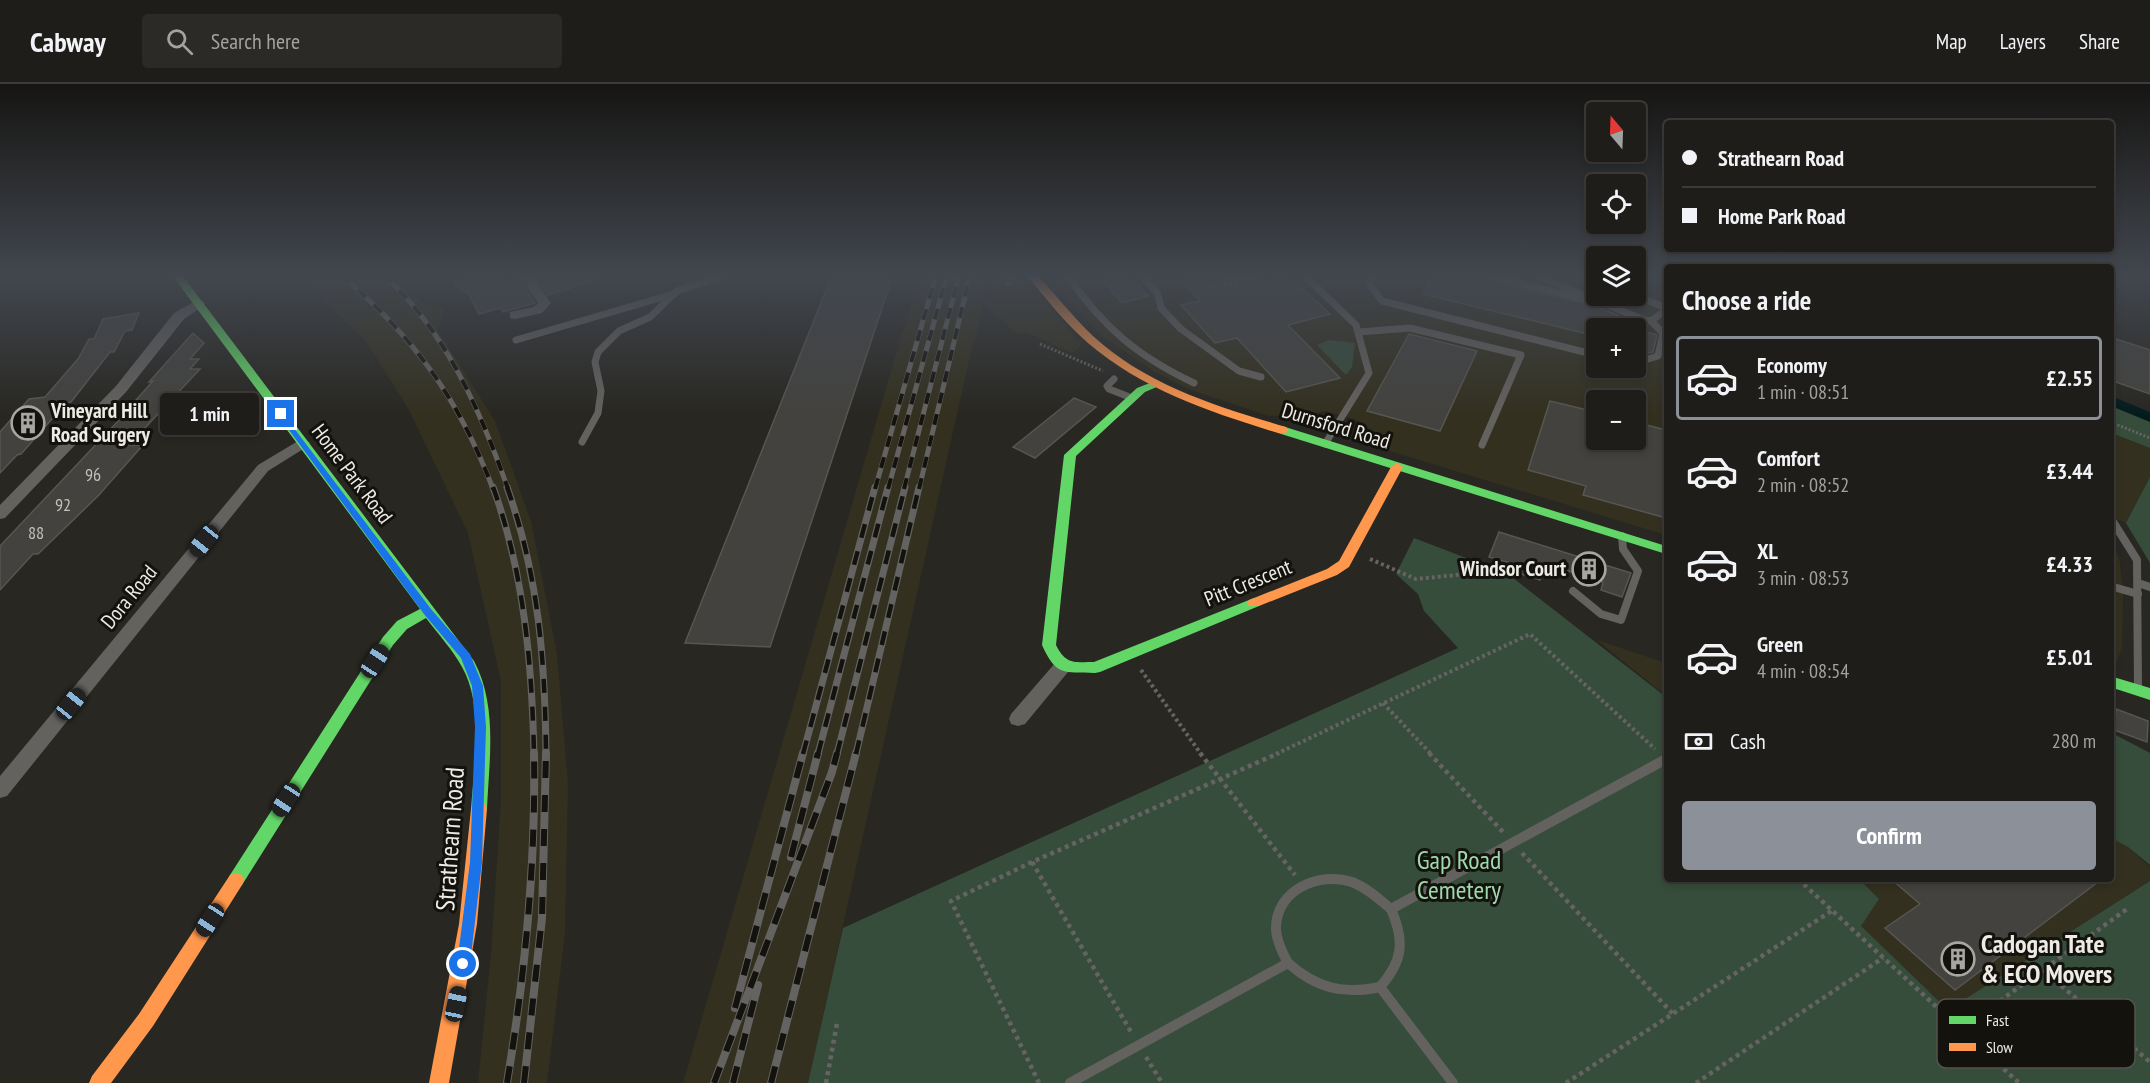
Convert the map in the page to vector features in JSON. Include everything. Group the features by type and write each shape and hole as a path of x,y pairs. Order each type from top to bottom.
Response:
{"street":[{"path":"0,514 121,389 175,322"},
{"name":"Home Park Road","path":"213,322 428,611"},
{"name":"Durnsford Road","path":"1073,322 1112,357 1155,384 1193,402 1664,549"},
{"path":"1018,719 1062,667 1052,657 1049,645 1070,455 1132,398 1155,384"},
{"name":"Dora Road","path":"0,790 263,468 303,443"},
{"name":"Pitt Crescent","path":"1062,667 1079,670 1095,668 1332,572 1344,564 1352,552 1397,467"},
{"path":"99,1083 146,1020 388,641 402,625 428,611"},
{"name":"Strathearn Road","path":"428,611 466,657 478,686 481,704 476,862 461,984 439,1083"},
{"path":"2114,682 2144,692"}],"lane":[{"path":"516,340 539,336 580,322"},
{"path":"582,442 598,413 601,391 596,362 598,352 619,331 640,322"},
{"path":"1104,322 1132,350 1160,368 1194,383"},
{"path":"1175,322 1239,371 1261,377"},
{"path":"1325,444 1369,373 1359,332 1352,322"},
{"path":"1462,322 1586,353"},
{"path":"1646,360 1658,356 1663,333 1652,322"},
{"path":"1359,332 1410,328 1521,355 1482,445"},
{"path":"1112,376 1107,386 1109,389 1132,398"},
{"path":"2114,523 2137,560 2144,692"},
{"path":"1573,591 1614,621 1621,620 1630,600 1638,571 1623,549 1622,536"},
{"path":"2138,583 2150,587"},
{"path":"2114,587 2138,594"},
{"path":"1391,909 1664,760"},
{"path":"1327,879 1349,881 1371,891 1391,909 1400,928 1403,950 1396,970 1380,987 1362,992 1330,990 1301,976 1288,963 1279,944 1276,926 1280,909 1289,894 1302,884 1327,879"},
{"path":"1070,1083 1288,963"},
{"path":"1380,987 1453,1083"}],"path":[{"path":"1040,344 1112,376"},
{"path":"2114,424 2150,438"},
{"path":"1352,552 1416,579 1467,574"},
{"path":"1039,1083 951,902 1032,862 1221,780 1530,634 1664,757"},
{"path":"1130,655 1221,780 1302,884"},
{"path":"1383,703 1674,1015"},
{"path":"1032,862 1162,1083"},
{"path":"1801,882 1937,1007"},
{"path":"2003,999 2127,909"},
{"path":"1566,1083 1833,910"},
{"path":"1696,1083 1884,958"},
{"path":"2043,970 2077,999"},
{"path":"826,1083 837,1023"},
{"path":"2135,1049 2150,1062"},
{"path":"2003,1068 2019,1083"}],"shaded area":[{"path":"346,322 440,322 438,330 495,421 531,521 557,654 568,783 565,933 547,1083 478,1083 491,953 501,799 501,681 468,533 409,410 366,341"},
{"path":"905,322 979,322 808,1083 683,1083"},
{"path":"1003,322 1062,322 1082,345 1072,353 1026,332 1017,334"},
{"path":"1088,322 1586,322 1586,378 1646,378 1646,322 1664,322 1664,534 1373,446 1358,420 1325,411 1307,415 1269,416 1191,390 1155,372 1103,337"},
{"path":"2114,434 2150,448 2150,477 2126,523 2114,518"},
{"path":"2114,549 2119,557 2123,590 2122,648 2114,663"},
{"path":"1597,640 1664,662 1664,694"},
{"name":"Cadogan Tate & ECO Movers","path":"2114,840 2128,847 2150,867 2150,881 1965,999 1937,1000 1860,926 1879,899 1862,882 2114,882"}],"green space":[{"path":"1329,340 1355,343 1352,367 1346,375 1317,345"},
{"path":"2114,398 2150,412 2150,448 2114,434"},
{"path":"2150,477 2150,563 2126,523"},
{"name":"Gap Road Cemetery","path":"1414,538 1508,574 1664,695 1664,882 1862,882 1879,899 1861,926 1937,999 1937,1068 2135,1068 2135,999 1965,999 2150,881 2150,1083 808,1083 843,928 1458,648 1424,611 1418,594 1396,574"},
{"path":"2114,734 2150,753 2150,865 2128,847 2114,840"}],"water":[{"path":"2114,397 2150,412 2150,422 2114,407"}],"building":[{"path":"102,322 135,322 132,330 125,331 114,352 110,352 71,402 66,403 21,454 17,455 0,473 0,432 29,399 45,397 78,359 89,339 94,339"},
{"path":"813,322 878,322 770,647 685,643"},
{"path":"1196,322 1301,322 1288,325 1340,378 1286,392 1237,338 1215,343"},
{"path":"1537,322 1586,322 1586,334"},
{"path":"1646,332 1657,335 1653,352 1647,353"},
{"path":"193,333 204,343 190,359 199,359 190,369 200,369 129,445 143,445 98,496 38,554 33,554 0,590 0,546 138,400 136,400 153,381 149,382"},
{"path":"1409,334 1477,351 1440,431 1367,411"},
{"path":"2114,338 2150,350 2150,394 2114,381"},
{"path":"1074,398 1096,407 1035,458 1013,447"},
{"path":"1550,401 1586,410 1586,450 1646,450 1646,425 1664,429 1664,517 1583,495 1586,486 1528,470"},
{"name":"Windsor Court","path":"1499,532 1631,573 1622,597 1601,590 1603,582 1546,564 1540,580 1511,571 1514,564 1489,557"},
{"path":"2116,709 2148,721 2147,742 2114,730"},
{"name":"Cadogan Tate & ECO Movers","path":"1894,882 2098,882 1955,990 1885,928 1920,904"}],"railway":[{"path":"391,322 432,372 449,398 480,457 493,489"},
{"path":"426,322 459,373 486,431 508,489"},
{"path":"875,489 923,322"},
{"path":"888,489 934,322"},
{"path":"904,489 947,322"},
{"path":"919,489 959,322"},
{"path":"493,487 504,519 519,585 528,653 534,754"},
{"path":"507,487 526,553 538,619 544,685 546,754"},
{"path":"803,754 875,487"},
{"path":"818,754 888,487"},
{"path":"837,754 905,487"},
{"path":"856,754 919,487"},
{"path":"735,1008 803,753"},
{"path":"791,857 818,753"},
{"path":"714,1083 832,772 837,753"},
{"path":"771,1083 856,753"},
{"path":"507,1083 528,918 533,835 534,754"},
{"path":"524,1083 542,918 546,754"},
{"path":"733,1083 758,985"}],"traffic: fast":[{"path":"212,322 469,665 476,682 482,717 479,809"},
{"path":"1155,384 1141,390 1070,455 1049,645 1056,660 1066,667 1095,668 1254,603"},
{"path":"1282,430 1664,549"},
{"path":"236,880 388,641 402,625 428,611"},
{"path":"2114,682 2150,694"}],"traffic: slow":[{"path":"1073,322 1091,340 1134,372 1182,396 1282,430"},
{"path":"1254,603 1332,572 1344,564 1397,467"},
{"path":"439,1083 468,924 479,809"},
{"path":"99,1083 146,1020 236,880"}],"place":[{"name":"Vineyard Hill Road Surgery","path":"28,423"},
{"name":"Windsor Court","path":"1589,569"},
{"name":"Cadogan Tate & ECO Movers","path":"1958,959"}],"route":[{"path":"281,414 428,611 466,657 478,686 481,727 476,862 463,964"}]}
